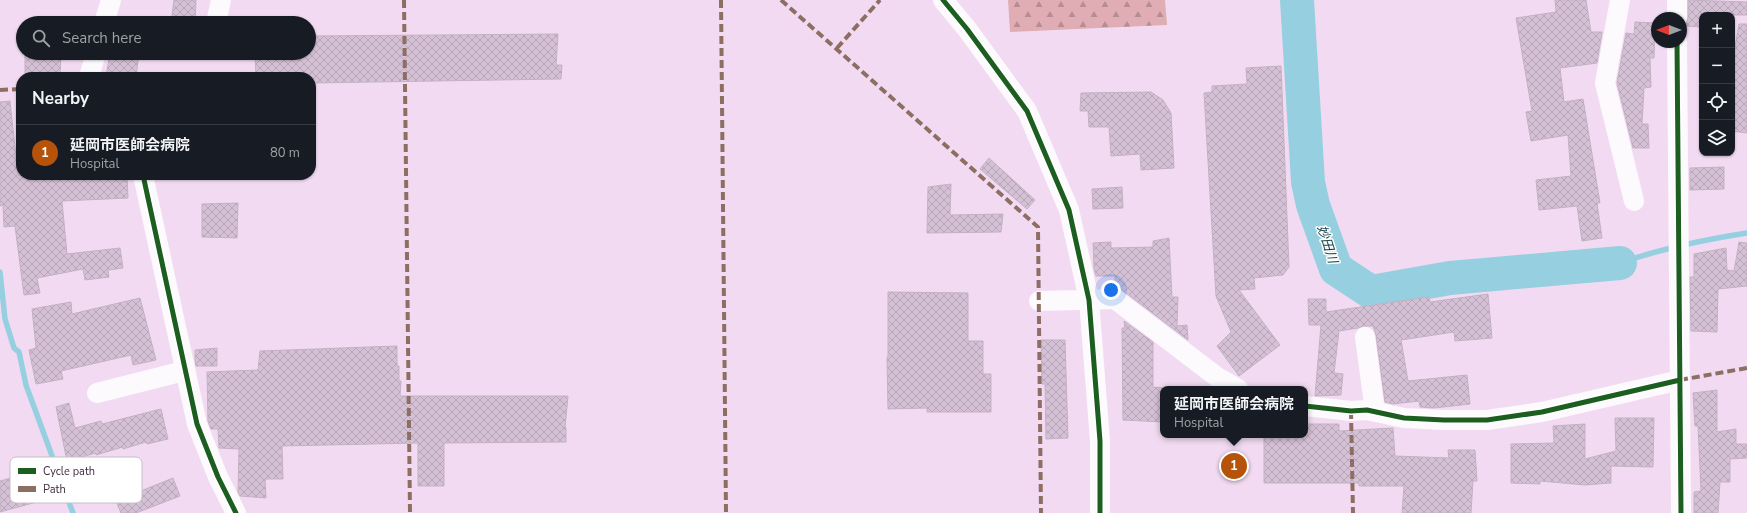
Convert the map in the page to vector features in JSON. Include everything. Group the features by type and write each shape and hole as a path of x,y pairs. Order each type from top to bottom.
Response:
{"street":[{"path":"106,16 111,0"},
{"path":"218,16 221,0"},
{"path":"943,0 967,28 1027,111 1069,210 1089,300 1100,441 1100,513"},
{"path":"1620,0 1605,83 1634,201"},
{"path":"1677,0 1677,12"},
{"path":"1677,48 1681,513"},
{"path":"90,72 94,60"},
{"path":"144,180 196,424 218,477 236,513"},
{"path":"1040,301 1115,299 1217,377 1233,386"},
{"path":"1365,337 1375,412"},
{"path":"97,393 184,371"},
{"path":"1308,406 1351,411 1367,410 1411,418 1488,420 1542,412 1680,380"}],"green space":[{"path":"1008,0 1165,0 1167,25 1010,32"}],"building":[{"path":"174,0 196,0 195,16 172,16"},
{"path":"1555,0 1586,0 1591,32 1602,32 1597,63 1560,68 1564,102 1583,99 1600,203 1597,203 1602,238 1582,241 1577,206 1539,210 1536,180 1571,176 1568,135 1531,141 1526,112 1532,111 1516,18 1556,12"},
{"path":"1688,0 1747,2 1747,15 1735,15 1735,12 1699,12 1699,27 1687,26"},
{"path":"1635,22 1651,23 1651,48 1654,48 1654,58 1650,58 1651,87 1644,88 1642,124 1648,124 1649,148 1633,148 1617,83 1626,33 1634,34"},
{"path":"1739,24 1747,24 1747,133 1735,131 1735,47"},
{"path":"558,34 556,65 562,65 561,79 316,83 316,72 256,72 255,60 316,60 316,36"},
{"path":"25,60 61,60 60,72 25,72"},
{"path":"109,60 138,60 137,72 107,72"},
{"path":"1281,66 1289,267 1283,275 1254,278 1255,289 1239,290 1280,345 1239,376 1217,346 1231,332 1216,296 1204,93 1212,92 1212,86 1247,84 1246,68"},
{"path":"1151,92 1163,100 1171,113 1174,168 1141,170 1140,154 1111,156 1109,127 1089,127 1088,111 1080,111 1081,93"},
{"path":"10,101 16,156 16,180 127,180 128,198 62,201 67,254 120,248 123,268 108,270 109,277 85,280 83,269 37,278 40,293 24,295 15,226 4,227 3,205 0,206 0,102"},
{"path":"989,158 1035,200 1027,209 980,169"},
{"path":"1724,167 1724,189 1690,190 1690,168"},
{"path":"951,184 950,215 1003,214 1001,232 927,233 928,187"},
{"path":"1122,187 1123,208 1093,209 1092,189"},
{"path":"238,203 237,238 202,237 202,204"},
{"path":"1169,238 1172,297 1178,297 1177,326 1187,325 1188,340 1122,290 1115,288 1115,276 1096,276 1094,268 1093,243 1111,242 1111,248 1153,247 1153,241"},
{"path":"1739,242 1747,243 1747,286 1718,289 1717,332 1691,331 1690,277 1694,277 1694,254 1726,248 1727,270 1734,271"},
{"path":"888,292 968,293 968,341 983,341 983,374 991,374 991,412 927,412 927,408 888,409"},
{"path":"1488,294 1492,338 1455,341 1454,332 1401,340 1408,381 1467,375 1470,404 1434,408 1420,407 1419,401 1393,404 1385,402 1376,335 1373,326 1363,326 1339,331 1334,373 1343,374 1341,395 1315,396 1321,325 1309,325 1308,299 1326,299 1326,312 1429,297 1430,302"},
{"path":"140,298 156,360 133,365 131,355 61,371 63,379 36,384 29,350 36,348 32,309 71,302 72,314"},
{"path":"1124,321 1153,342 1153,387 1160,388 1160,422 1123,420 1122,328 1125,328"},
{"path":"1041,340 1065,340 1068,438 1046,439 1045,384 1042,384"},
{"path":"397,346 397,366 399,366 399,381 401,381 400,396 568,396 565,428 566,442 444,443 444,486 418,486 418,443 282,446 283,479 265,479 266,498 240,496 238,492 239,449 219,448 218,429 211,429 208,421 207,372 258,370 260,351"},
{"path":"217,348 217,366 196,366 195,350"},
{"path":"1717,390 1717,432 1736,429 1736,444 1747,444 1747,458 1730,459 1730,482 1720,482 1718,513 1694,513 1694,492 1701,491 1698,426 1695,426 1693,393"},
{"path":"69,403 75,428 101,421 102,424 161,409 168,439 147,444 146,442 123,449 123,447 96,455 96,453 82,457 66,457 56,407"},
{"path":"1615,418 1654,418 1653,467 1611,466 1611,483 1585,485 1540,481 1540,484 1511,483 1511,444 1554,443 1553,426 1585,424 1585,459 1616,451"},
{"path":"1308,424 1339,424 1339,431 1393,428 1395,456 1449,458 1448,450 1475,450 1477,481 1473,481 1471,513 1402,513 1404,486 1359,486 1359,483 1264,483 1264,438 1308,438"},
{"path":"10,478 10,503 33,503 0,512 0,481"},
{"path":"173,478 180,496 136,513 121,513 117,503 142,503 142,491"}],"waterway":[{"name":"妙田川","path":"1297,0 1308,182 1313,205 1336,269 1371,292 1450,278 1620,263"},
{"path":"1620,263 1683,245 1747,233"},
{"path":"0,272 5,319 14,348 19,352 26,385 52,457"},
{"path":"69,503 73,513"}],"marked path":[{"path":"404,0 410,513"},
{"path":"721,0 726,513"},
{"path":"781,0 1038,227 1041,513"},
{"path":"837,48 880,0"},
{"path":"0,90 16,89"},
{"path":"1680,380 1747,368"},
{"path":"1351,411 1353,513"}],"cycle path":[{"path":"943,0 967,29 1027,111 1069,210 1089,300 1100,441 1100,513"},
{"path":"1677,48 1681,513"},
{"path":"144,180 197,424 218,477 236,513"},
{"path":"1308,406 1351,411 1367,410 1404,418 1487,420 1542,412 1680,380"}],"place":[{"name":"延岡市医師会病院","path":"1234,466"}]}
